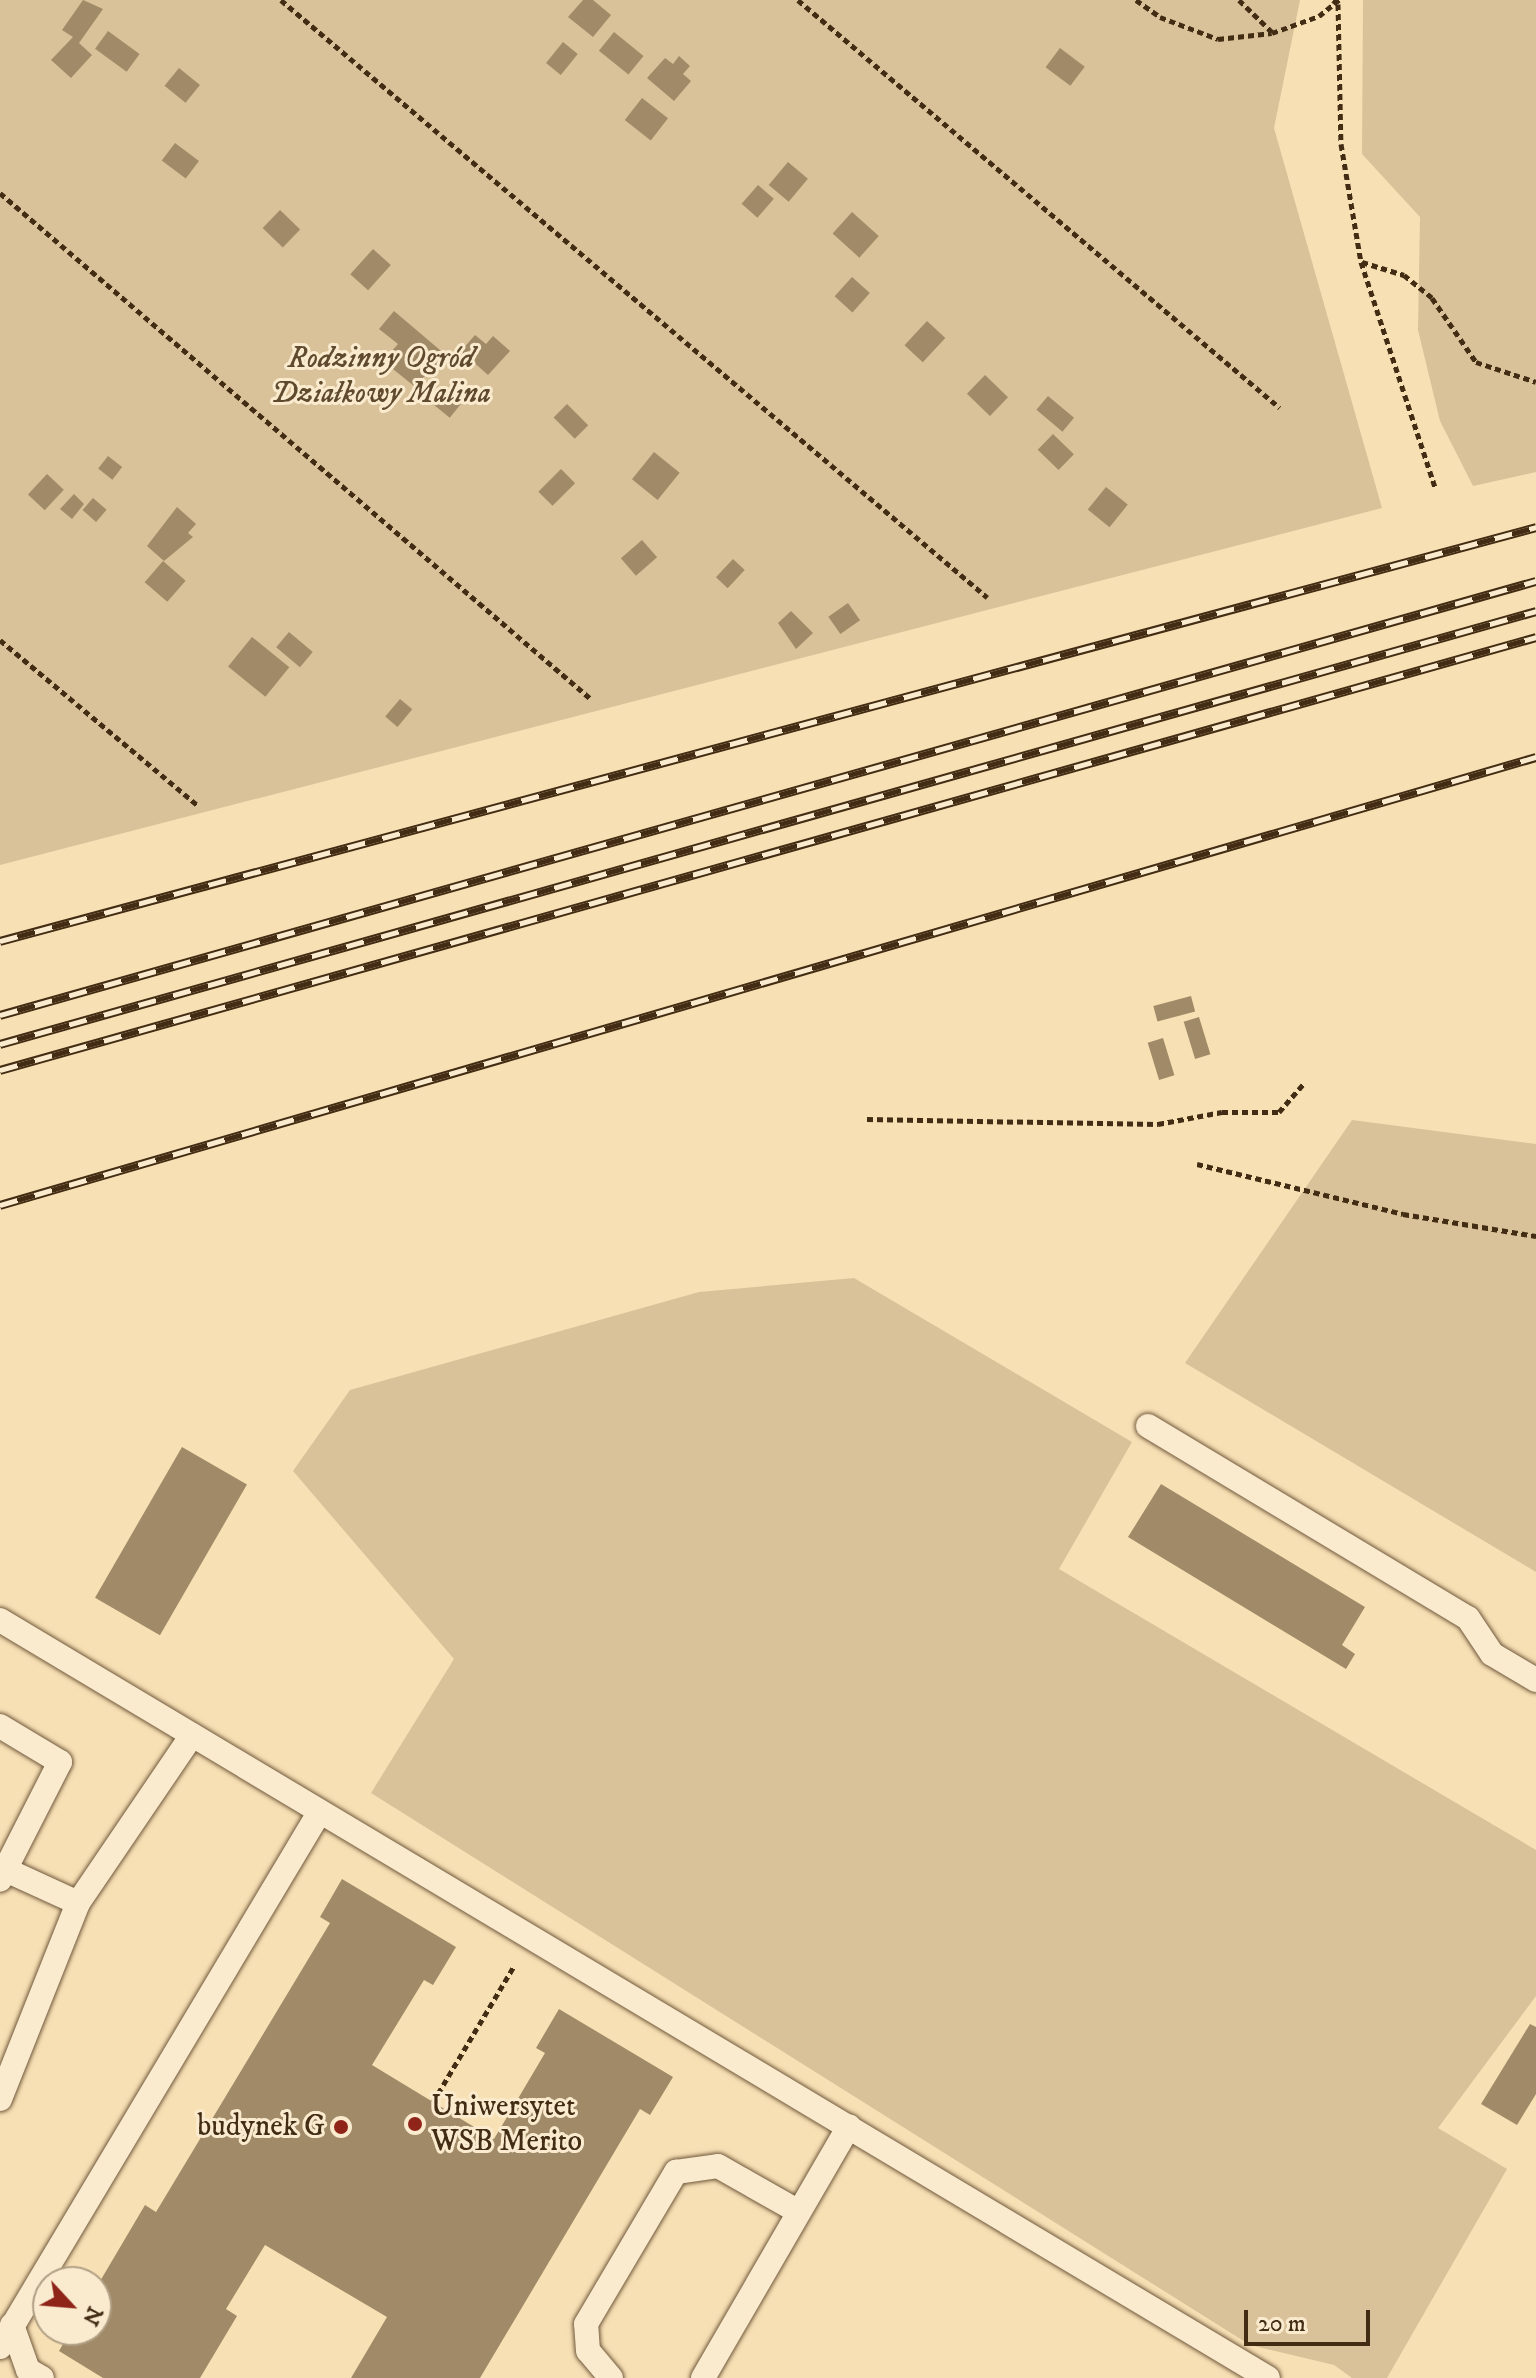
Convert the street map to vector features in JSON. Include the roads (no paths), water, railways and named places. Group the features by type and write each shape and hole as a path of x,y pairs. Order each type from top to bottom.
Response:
{"lane":[{"path":"1148,1426 1468,1618 1492,1654 1536,1680"},
{"path":"0,1620 1268,2378"},
{"path":"0,1726 60,1762 3,1875 78,1903"},
{"path":"0,2099 78,1903 192,1735"},
{"path":"0,2347 319,1813"},
{"path":"703,2378 849,2126"},
{"path":"611,2378 588,2351 586,2324 676,2172 718,2166 799,2212"},
{"path":"12,2325 28,2370 42,2378"}],"railway":[{"path":"0,941 1536,527"},
{"path":"0,1015 1536,581"},
{"path":"0,1044 1536,611"},
{"path":"0,1070 1536,637"},
{"path":"0,1205 1536,757"}],"place":[{"name":"Uniwersytet WSB Merito","path":"415,2124"},
{"name":"budynek G","path":"341,2127"}],"park label":[{"name":"Rodzinny Ogród Działkowy Malina","path":"381,376"}]}
